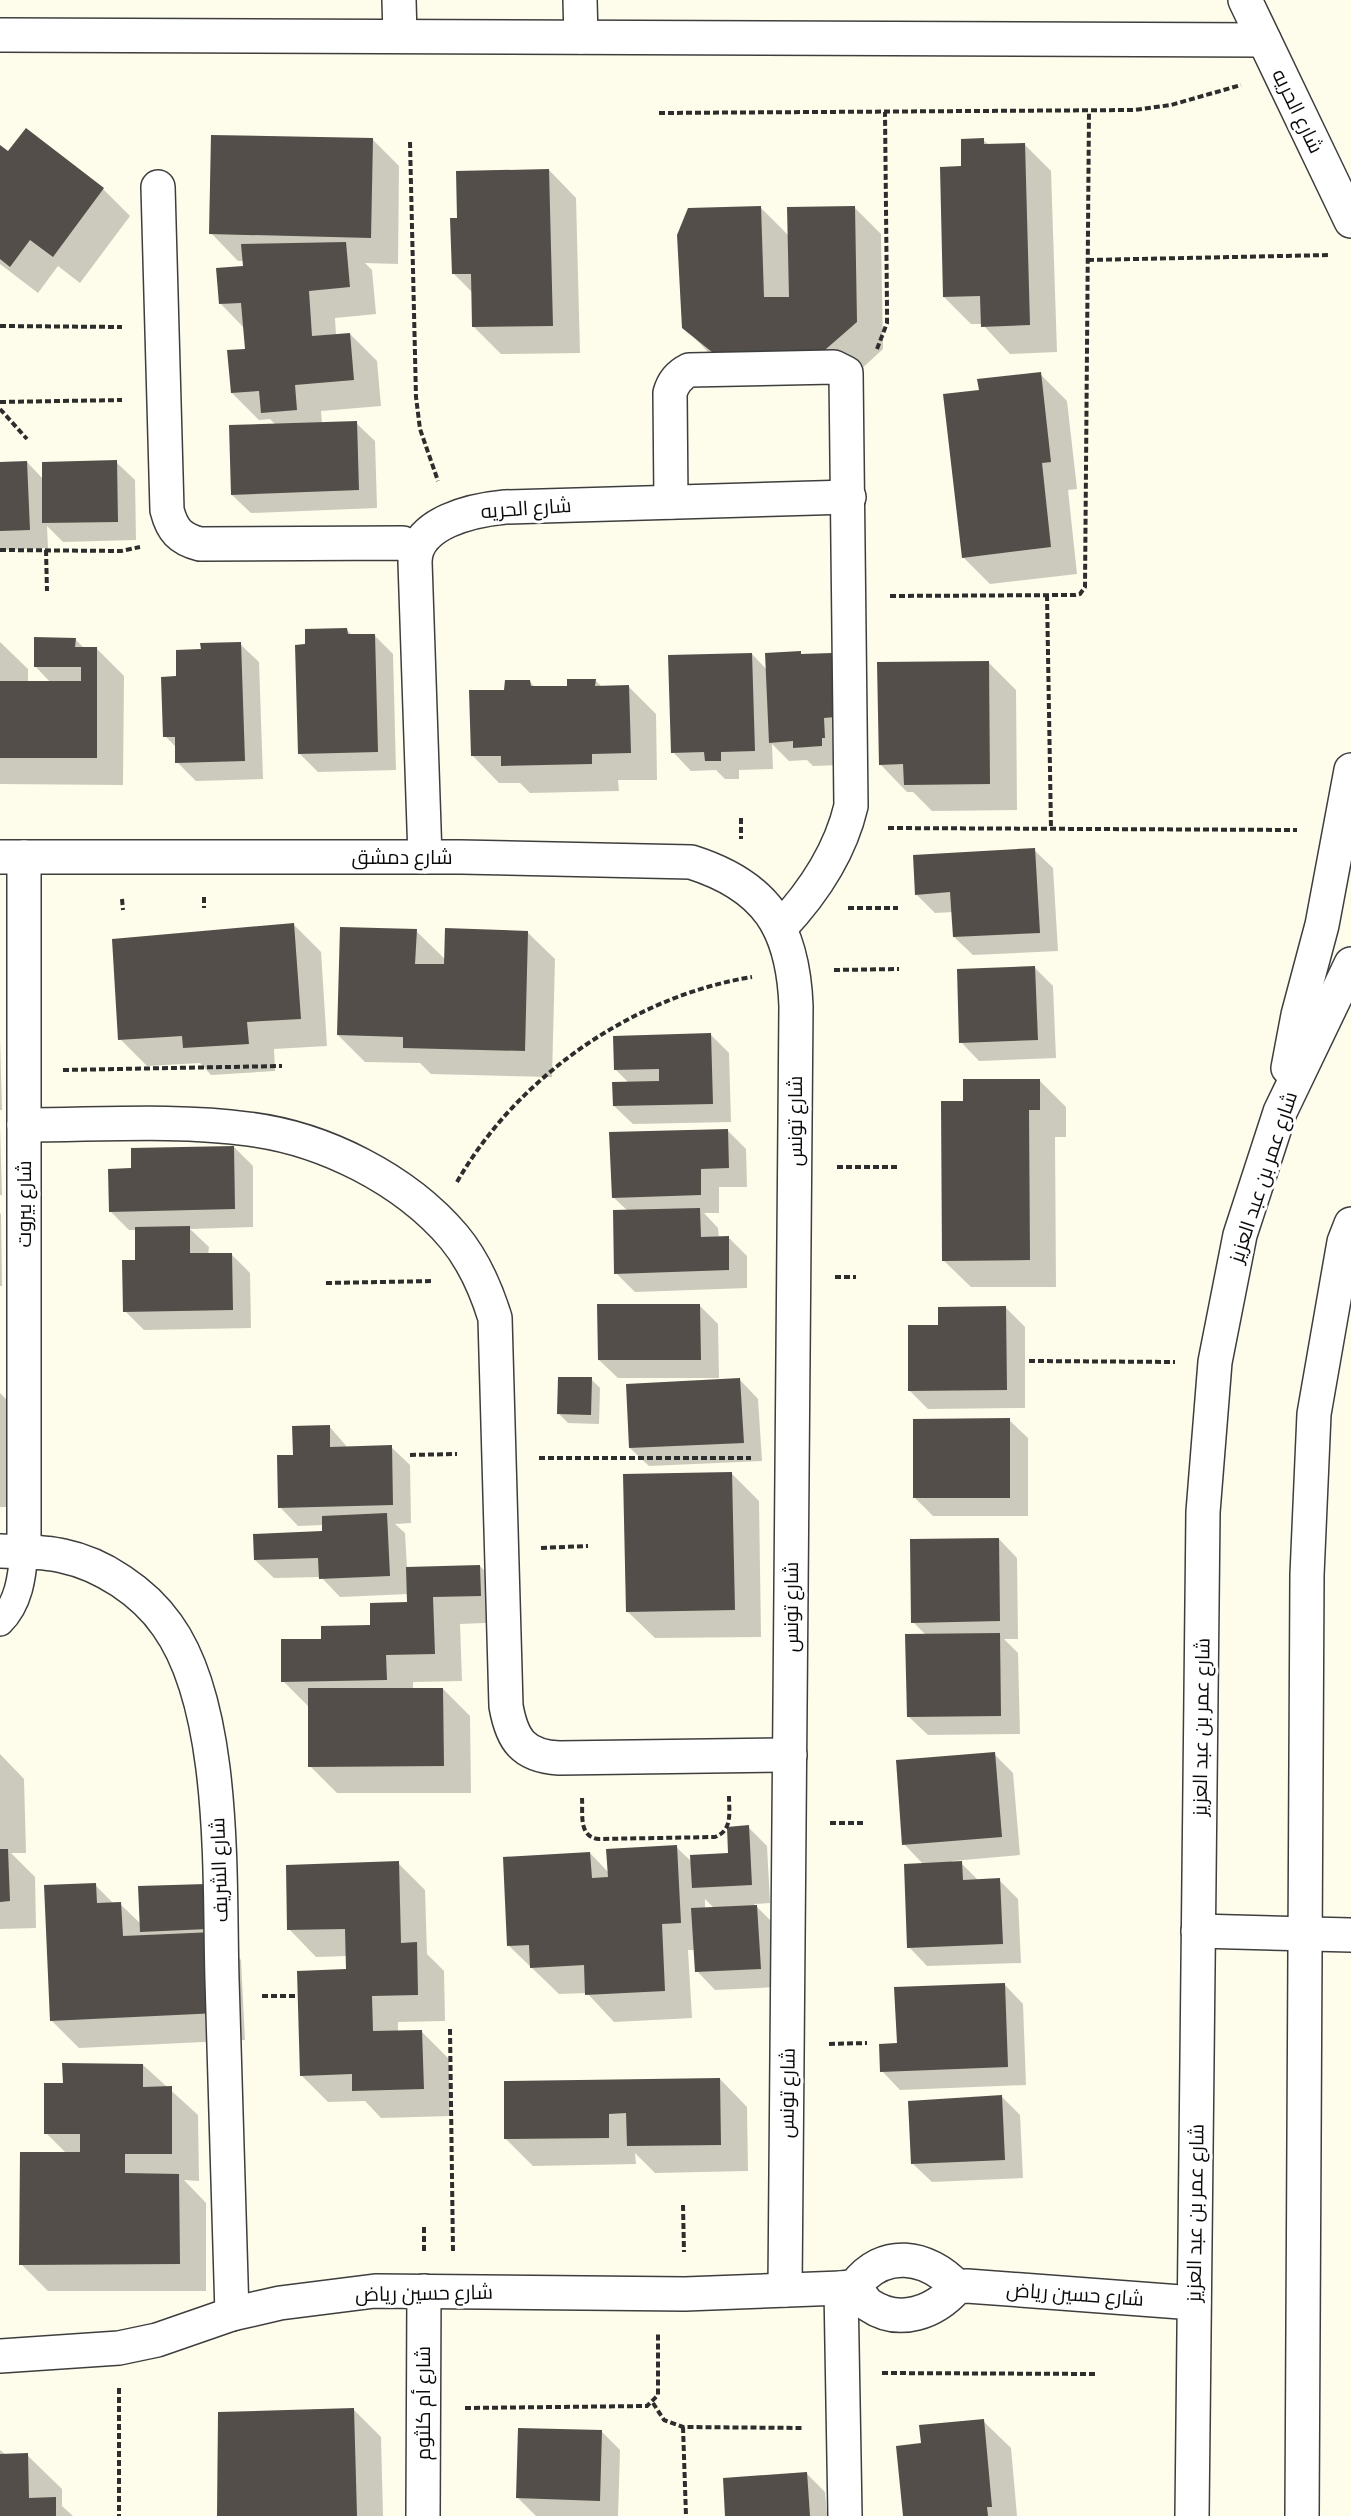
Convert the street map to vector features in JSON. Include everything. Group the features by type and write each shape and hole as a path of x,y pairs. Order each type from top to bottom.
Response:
{"street":[{"path":"399,0 400,36"},
{"path":"580,0 581,37"},
{"name":"شارع الحريه","path":"1245,0 1351,222"},
{"path":"0,35 581,37 1270,54"},
{"path":"158,187 167,510 170,523 187,541 200,544 403,543 415,551 425,857"},
{"path":"671,502 670,393 672,385 682,373 689,370 834,367 843,370 848,377 851,806 846,828 817,882 780,928"},
{"name":"شارع الحريه","path":"415,551 428,535 458,515 505,507 849,497"},
{"path":"1280,1112 1298,1015 1322,926 1351,770"},
{"name":"شارع دمشق","path":"12,857 425,857 691,862 718,871 743,885 765,905 780,928"},
{"name":"شارع بيروت","path":"12,857 24,1070 12,1552"},
{"name":"شارع تونس","path":"780,928 794,971 795,1167 785,2290"},
{"name":"شارع عمر بن عبد العزيز","path":"1192,2516 1203,1512 1215,1362 1240,1235 1280,1112 1351,964"},
{"path":"24,1125 208,1126 249,1129 288,1137 326,1150 363,1167 397,1188 436,1219 454,1237 482,1280 495,1318 506,1706 510,1725 517,1740 528,1751 543,1757 581,1759 790,1755"},
{"path":"1302,2516 1307,1575 1314,1414 1344,1242 1351,1224"},
{"name":"شارع الشريف","path":"12,1552 64,1556 103,1570 138,1594 167,1624 188,1662 200,1703 209,1745 218,1830 232,2314"},
{"path":"1198,1931 1351,1935"},
{"path":"845,2516 842,2373 848,2287 866,2271 892,2261 918,2261 944,2273 957,2287 945,2300 921,2314 897,2314 869,2304 848,2287"},
{"name":"شارع حسين رياض","path":"0,2356 78,2353 119,2348 157,2340 232,2314 327,2296 438,2291 658,2295 848,2287"},
{"name":"شارع حسين رياض","path":"957,2287 1194,2303"},
{"name":"شارع أم كلثوم","path":"423,2516 423,2409 438,2291"}],"lane":[{"path":"0,1622 21,1585 12,1552"}],"path":[{"path":"659,113 1089,112 1171,105 1243,84 1270,54"},
{"path":"848,377 862,368 873,355 886,323 885,111"},
{"path":"850,597 1080,594 1086,583 1089,112"},
{"path":"410,142 416,397 420,429 429,460 458,515"},
{"path":"1088,260 1339,254"},
{"path":"0,326 162,328"},
{"path":"0,402 164,400"},
{"path":"0,409 27,439"},
{"path":"0,550 121,551 159,542 177,533"},
{"path":"46,550 47,591"},
{"path":"1047,595 1051,828"},
{"path":"846,828 1340,830"},
{"path":"436,1219 475,1153 509,1111 557,1066 610,1030 669,1001 730,981 794,971 899,969"},
{"path":"24,1070 282,1066"},
{"path":"795,1167 899,1167"},
{"path":"326,1283 482,1280"},
{"path":"1029,1361 1215,1362"},
{"path":"500,1458 792,1458"},
{"path":"581,1759 584,1829 590,1837 599,1839 716,1837 724,1832 729,1823 728,1756"},
{"path":"438,2291 450,2029"},
{"path":"423,2409 642,2407 653,2403 658,2395 658,2295"},
{"path":"119,2348 119,2516"},
{"path":"842,2373 1095,2374"},
{"path":"653,2403 664,2420 683,2427 844,2428"},
{"path":"683,2427 686,2516"}],"building":[{"path":"26,128 104,188 53,257 30,240 10,267 0,259 0,145 8,151"},
{"path":"211,135 373,138 371,238 209,234"},
{"path":"984,138 984,144 1025,143 1030,325 981,327 980,296 943,297 940,167 961,166 961,139"},
{"path":"549,169 553,326 472,327 471,274 452,274 450,218 457,218 456,171"},
{"path":"761,206 764,297 789,297 787,207 855,206 857,322 818,356 712,352 682,328 677,235 688,208"},
{"path":"346,242 350,287 309,291 312,336 350,333 354,380 295,385 297,410 261,413 259,391 231,393 227,350 245,349 241,303 219,304 216,268 243,266 241,244"},
{"path":"1041,372 1051,462 1042,463 1051,547 962,558 943,394 979,390 977,379"},
{"path":"357,421 359,490 231,495 229,425"},
{"path":"117,460 118,522 42,523 42,462"},
{"path":"27,461 30,530 0,531 0,462"},
{"path":"347,628 348,634 375,634 378,752 298,754 295,645 305,644 305,629"},
{"path":"34,637 76,638 75,647 97,647 97,758 0,758 0,681 81,681 81,667 34,667"},
{"path":"241,642 245,761 175,763 175,737 163,737 161,677 176,676 176,650 201,649 200,643"},
{"path":"801,651 801,654 832,653 835,717 824,718 825,738 822,738 822,746 793,748 793,741 769,743 765,653"},
{"path":"752,653 755,751 721,752 721,761 705,761 704,752 671,753 668,655"},
{"path":"989,661 990,784 904,785 903,764 879,765 877,662"},
{"path":"567,679 596,679 595,686 629,685 631,753 592,754 592,764 501,766 501,756 471,756 469,690 504,690 505,680 530,680 531,686 567,686"},
{"path":"1035,848 1040,933 953,937 950,892 915,895 913,855"},
{"path":"294,923 301,1019 247,1022 249,1044 183,1048 182,1036 118,1040 112,939"},
{"path":"340,927 417,929 415,964 444,964 445,928 528,931 525,1051 403,1048 403,1037 337,1035"},
{"path":"1035,966 1038,1040 959,1043 957,969"},
{"path":"711,1033 713,1104 613,1106 612,1082 659,1081 659,1069 614,1070 613,1036"},
{"path":"963,1079 1040,1079 1040,1110 1029,1110 1030,1260 942,1261 941,1101 963,1101"},
{"path":"728,1129 729,1168 701,1169 701,1195 612,1198 609,1132"},
{"path":"234,1146 235,1209 109,1212 108,1169 131,1168 131,1148"},
{"path":"700,1208 701,1237 729,1236 729,1270 614,1274 613,1210"},
{"path":"190,1226 190,1253 232,1253 233,1310 123,1312 122,1260 135,1260 135,1227"},
{"path":"597,1304 700,1304 701,1360 598,1360"},
{"path":"1006,1306 1007,1390 908,1391 908,1325 938,1325 938,1307"},
{"path":"558,1377 592,1377 591,1415 557,1414"},
{"path":"740,1378 744,1443 629,1448 626,1384"},
{"path":"1010,1418 1010,1498 913,1498 913,1419"},
{"path":"330,1425 330,1447 392,1445 393,1505 278,1508 277,1455 293,1455 292,1426"},
{"path":"732,1472 735,1610 626,1612 623,1474"},
{"path":"387,1513 390,1576 319,1579 318,1558 254,1560 253,1534 322,1531 322,1516"},
{"path":"999,1538 1000,1621 911,1623 910,1539"},
{"path":"480,1565 481,1596 433,1597 435,1654 386,1655 387,1680 281,1682 281,1639 321,1639 321,1626 370,1625 370,1603 407,1602 406,1567"},
{"path":"1000,1633 1001,1716 907,1717 905,1634"},
{"path":"308,1688 443,1688 444,1766 308,1767"},
{"path":"995,1752 1002,1837 902,1845 896,1760"},
{"path":"749,1825 752,1885 692,1888 690,1855 728,1853 727,1827"},
{"path":"677,1845 681,1923 662,1924 665,1991 585,1995 584,1965 530,1968 529,1945 507,1946 503,1857 590,1852 592,1878 608,1877 606,1849"},
{"path":"0,1849 8,1849 10,1901 0,1902"},
{"path":"399,1861 401,1943 417,1942 418,1995 372,1996 373,2031 422,2030 424,2089 352,2091 352,2074 300,2076 297,1971 346,1969 345,1929 287,1930 286,1865"},
{"path":"962,1861 963,1880 1000,1878 1003,1944 907,1948 904,1864"},
{"path":"96,1883 97,1903 121,1902 123,1936 214,1932 218,2013 50,2021 44,1885"},
{"path":"206,1884 208,1929 140,1932 138,1886"},
{"path":"757,1905 761,1969 695,1972 691,1908"},
{"path":"1005,1983 1008,2067 880,2072 879,2044 897,2043 894,1987"},
{"path":"62,2063 143,2064 143,2087 172,2086 172,2154 125,2154 125,2173 179,2174 180,2264 19,2265 20,2152 80,2152 80,2134 44,2134 44,2083 63,2083"},
{"path":"720,2078 721,2145 627,2146 626,2113 609,2114 609,2138 504,2139 504,2081"},
{"path":"1002,2095 1005,2160 911,2164 908,2101"},
{"path":"354,2408 357,2516 217,2516 218,2412"},
{"path":"984,2419 992,2507 987,2507 988,2516 903,2516 896,2446 921,2443 919,2425"},
{"path":"518,2428 602,2430 600,2501 516,2498"},
{"path":"28,2453 29,2498 56,2497 56,2516 0,2516 0,2454"},
{"path":"807,2472 810,2516 725,2516 723,2478"}]}
